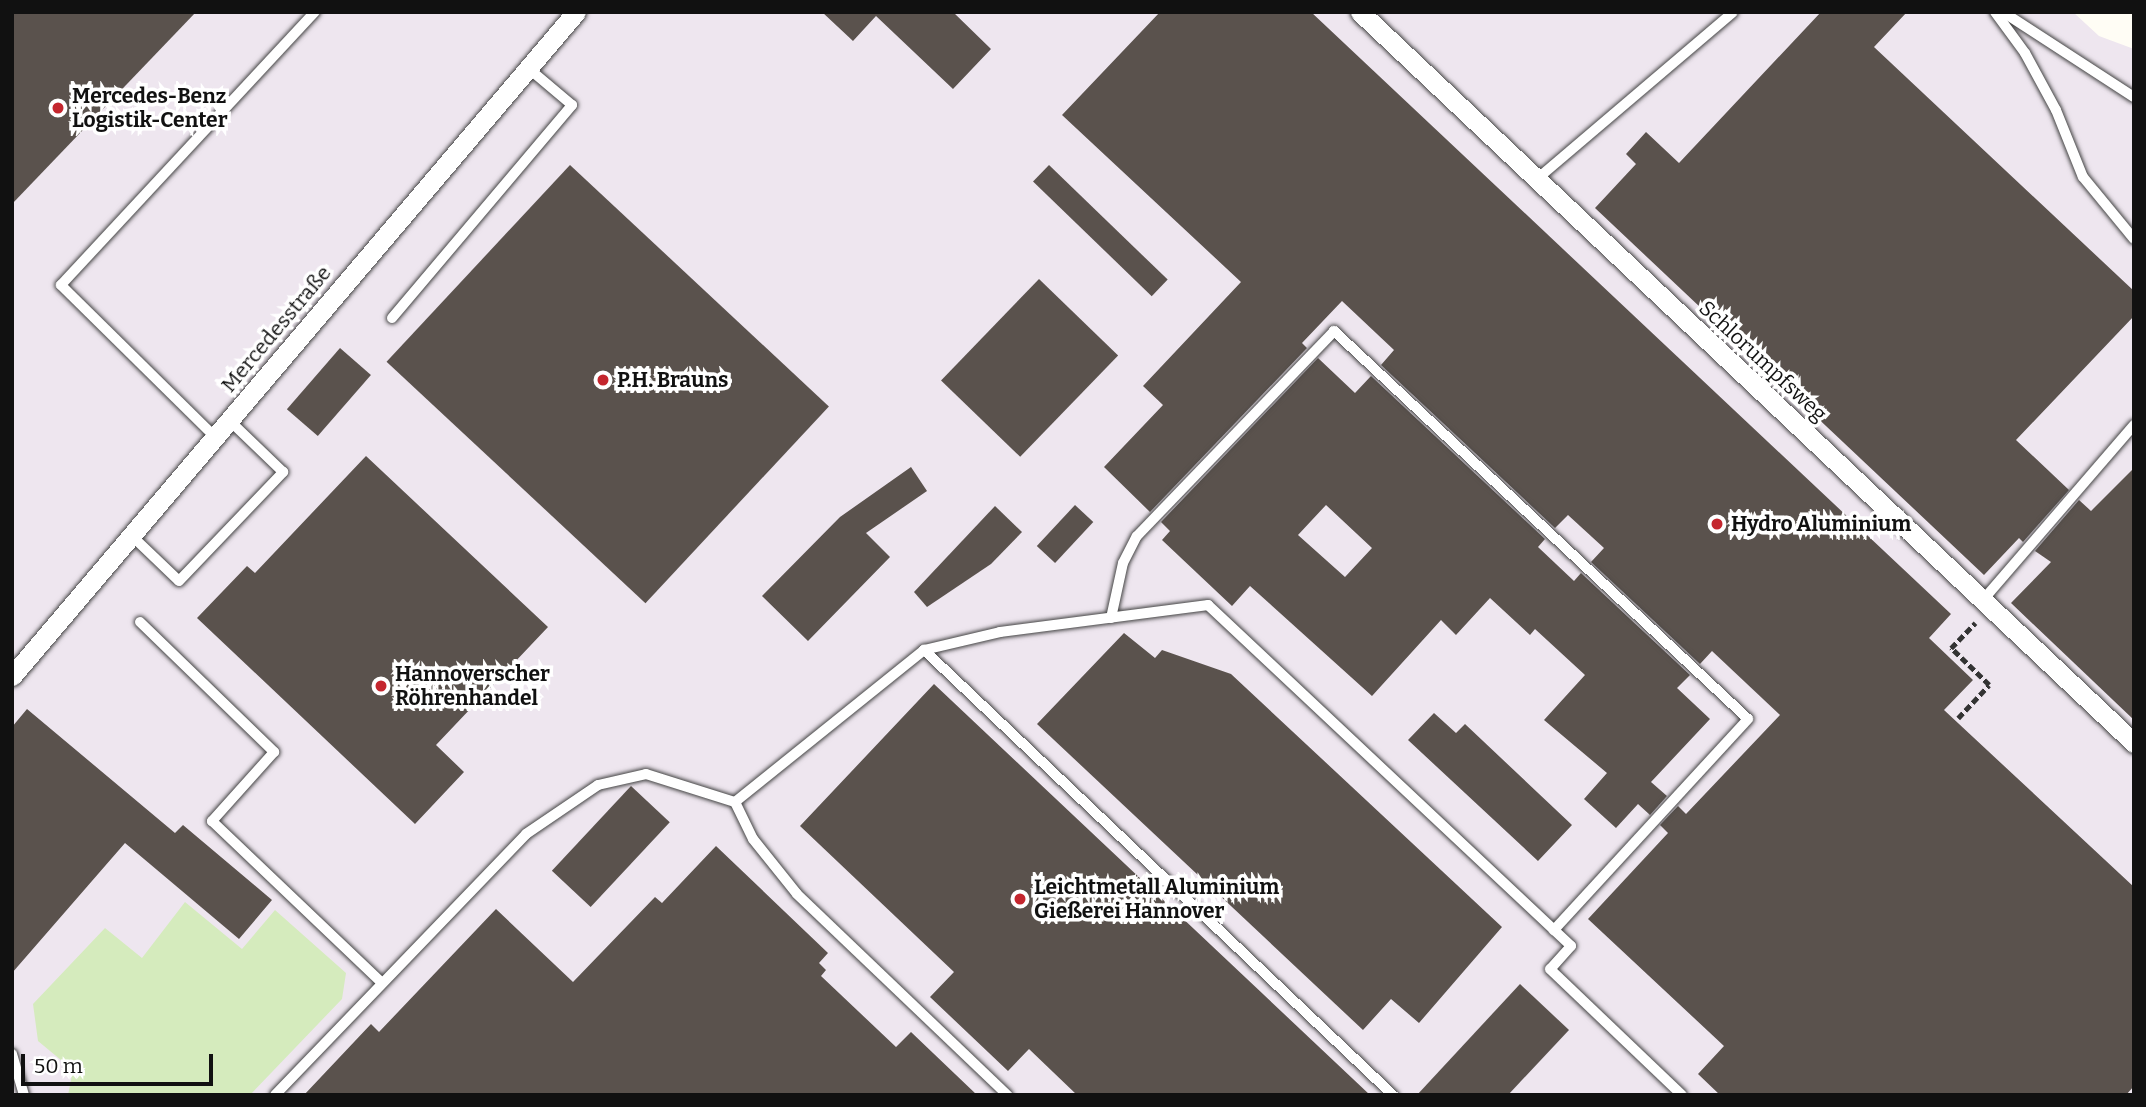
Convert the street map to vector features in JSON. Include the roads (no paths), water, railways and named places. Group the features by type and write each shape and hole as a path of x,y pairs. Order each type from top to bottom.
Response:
{"street":[{"name":"Mercedesstraße","path":"12,676 576,12"},
{"name":"Schlorumpfsweg","path":"1360,12 2134,743"}],"lane":[{"path":"214,436 61,285 315,12"},
{"path":"1537,179 1733,12"},
{"path":"1995,12 2025,53 2056,110 2083,177 2134,239"},
{"path":"2003,12 2134,97"},
{"path":"392,318 572,105 528,68"},
{"path":"1111,618 1123,563 1137,536 1334,331 1748,719 1554,930"},
{"path":"131,535 179,581 283,472 228,419"},
{"path":"1986,604 2134,425"},
{"path":"735,802 924,650 1000,632 1208,606 1571,946 1550,968 1682,1095"},
{"path":"140,622 274,752 212,821 382,983"},
{"path":"924,650 1393,1095"},
{"path":"275,1095 526,834 598,785 646,774 735,802 753,839 797,894 1007,1095"},
{"path":"12,1054 24,1095"}],"place":[{"name":"Mercedes-Benz Logistik-Center","path":"58,108"},
{"name":"P.H. Brauns","path":"603,380"},
{"name":"Hydro Aluminium","path":"1717,524"},
{"name":"Hannoverscher Röhrenhandel","path":"381,686"},
{"name":"Leichtmetall Aluminium Gießerei Hannover","path":"1020,899"}]}
